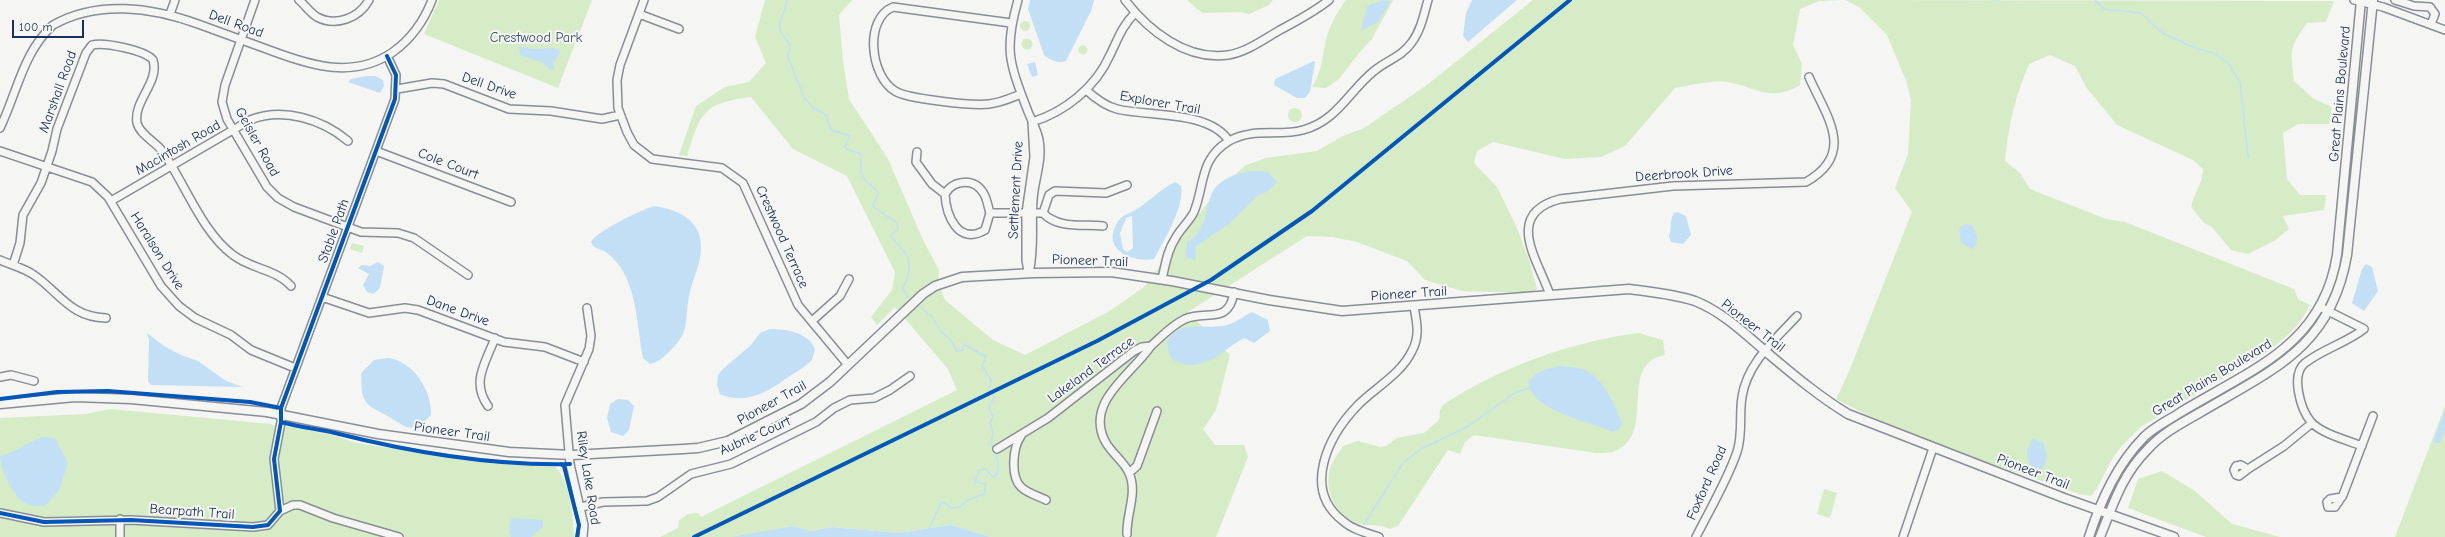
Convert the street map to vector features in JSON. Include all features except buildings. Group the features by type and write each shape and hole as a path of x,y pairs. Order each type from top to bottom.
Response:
{"main road":[{"name":"Great Plains Boulevard","path":"2089,537 2099,510 2120,468 2145,436 2279,354 2302,333 2320,307 2331,281 2337,254 2359,1"},
{"name":"Great Plains Boulevard","path":"2100,537 2112,503 2127,474 2154,442 2169,431 2287,361 2314,334 2330,311 2341,283 2347,255 2373,2"},
{"name":"Pioneer Trail","path":"0,404 48,398 103,397 281,414 406,438 509,452 569,455 683,450 720,443 801,404 816,394 913,303 936,286 962,277 1029,273 1111,272 1162,279 1342,311 1414,307 1629,289 1660,293 1694,301 1716,312 1753,339 1822,399 1848,414 1933,448 2108,514 2174,537"}],"street":[{"path":"170,14 175,0"},
{"name":"Geisler Road","path":"255,0 222,94 224,111 233,131 267,187 278,198 294,207 367,234 398,233 410,237 468,275"},
{"path":"299,0 319,18 334,21 357,14 369,0"},
{"name":"Dell Road","path":"0,128 31,52 38,41 55,24 88,6 112,2 133,3 170,14 324,68 338,69 365,65 387,56 413,34 426,14 432,0"},
{"name":"Crestwood Terrace","path":"644,0 620,65 617,80 620,115 634,145 652,159 722,168 743,183 789,288 812,321 848,365"},
{"name":"Settlement Drive","path":"1018,0 1011,23 1008,44 1021,94 1032,122 1034,158 1026,260 1029,273"},
{"path":"1125,0 1136,14 1157,34 1203,54 1228,55 1250,47 1329,0"},
{"path":"1162,279 1166,260 1175,239 1194,212 1205,168 1218,150 1229,141 1253,132 1304,130 1328,119 1339,110 1372,72 1404,52 1412,43 1418,34 1428,0"},
{"path":"2396,0 2414,6 2430,7 2434,12 2431,24"},
{"path":"2359,1 2373,2 2445,30"},
{"path":"1011,23 893,7 883,13 877,23 874,45 876,57 888,85 894,90 908,96 982,104 995,103 1021,94"},
{"path":"639,14 679,29"},
{"path":"1032,122 1063,108 1086,90 1103,68 1123,27 1136,14"},
{"name":"Marshall Road","path":"13,265 18,251 23,215 41,183 57,129 86,53 92,46 97,44 143,53 153,60 154,72 138,114 138,125 162,150 210,230 224,248 243,262 282,278 291,286"},
{"name":"Stable Path","path":"281,414 281,408 295,368 376,151 397,89 396,75 387,56"},
{"name":"Deerbrook Drive","path":"1550,295 1528,238 1532,217 1548,202 1560,199 1673,186 1806,182 1816,176 1829,161 1834,150 1835,137 1809,77"},
{"name":"Dell Drive","path":"397,89 432,83 444,84 509,109 551,111 602,119 620,115"},
{"name":"Explorer Trail","path":"1086,90 1104,104 1116,108 1171,116 1213,126 1224,134 1229,141"},
{"name":"Macintosh Road","path":"111,201 258,117 267,114 288,114 335,131 348,141"},
{"name":"Haralson Drive","path":"0,151 92,182 111,201 161,286 179,306 195,318 231,335 251,350 295,368"},
{"name":"Cole Court","path":"376,151 511,202"},
{"path":"917,152 916,162 932,184 945,194"},
{"path":"956,183 973,184 985,195 990,213 984,230 976,234 963,233 954,227 950,219 945,194 948,188 956,183"},
{"path":"1043,213 1049,195 1055,191 1106,193 1127,186"},
{"path":"990,213 1043,213 1055,223 1083,226 1103,226"},
{"path":"0,260 34,275 56,296 80,312 97,318 106,318"},
{"path":"812,321 840,296 849,279"},
{"name":"Lakeland Terrace","path":"997,449 1021,436 1080,394 1134,351 1142,347 1151,346 1168,330 1186,319 1214,316 1226,311 1231,306 1238,293"},
{"name":"Dane Drive","path":"322,296 369,313 405,308 418,310 510,344 545,347 584,362"},
{"path":"1379,537 1354,528 1342,521 1330,508 1321,483 1322,468 1324,457 1343,422 1358,405 1403,365 1412,351 1417,337 1414,307"},
{"path":"2320,307 2364,329 2306,362 2300,369 2297,383 2305,411 2312,423 2322,429 2362,446"},
{"name":"Riley Lake Road","path":"583,537 584,525 581,507 574,488 569,455 566,405 584,362 591,336 587,308"},
{"name":"Foxford Road","path":"1696,537 1736,453 1744,388 1754,364 1797,316"},
{"path":"488,406 481,396 479,385 495,338"},
{"path":"1127,534 1127,524 1133,489 1129,473 1104,440 1099,419 1108,396 1151,346"},
{"path":"0,377 11,376 34,381"},
{"name":"Aubrie Court","path":"581,507 604,502 647,501 658,497 691,474 731,464 816,422 834,408 850,400 874,398 890,390 910,376"},
{"path":"1129,473 1138,466 1158,411"},
{"path":"280,511 274,459 281,414"},
{"path":"2333,508 2328,507 2327,502 2330,499 2342,497 2373,416"},
{"path":"2248,469 2284,446 2312,423"},
{"path":"1021,436 1016,446 1015,477 1022,488 1046,500"},
{"path":"1902,537 1933,448"},
{"name":"Bearpath Trail","path":"0,514 44,522 120,519 253,527 268,525 280,511 293,505 300,505 333,518 400,537"},
{"path":"120,519 120,537"}],"green space":[{"name":"Crestwood Park","path":"439,0 592,0 558,88 424,34"},
{"path":"765,0 852,0 839,15 843,61 849,99 888,159 923,240 939,270 938,283 945,300 993,340 1025,355 1108,312 1144,287 1218,189 1246,165 1266,158 1317,151 1343,136 1364,128 1427,85 1533,0 1843,0 1819,1 1800,9 1793,45 1802,64 1800,85 1789,90 1780,93 1763,92 1727,82 1701,83 1675,88 1625,146 1601,157 1565,159 1493,142 1477,151 1474,163 1497,187 1517,228 1529,260 1537,289 1530,293 1462,291 1425,280 1407,261 1357,242 1332,237 1307,236 1188,312 1230,355 1216,410 1203,429 1215,445 1244,445 1248,457 1216,537 991,537 951,525 898,533 832,527 811,531 793,526 742,537 660,537 678,528 679,520 688,514 698,513 701,517 957,390 948,369 895,307 877,325 871,317 892,290 895,272 847,176 793,149 751,97 735,99 723,103 706,112 696,129 687,156 679,155 696,106 725,87 749,82 766,63 755,37"},
{"path":"1187,0 1273,0 1269,5 1249,14 1240,12 1202,13"},
{"path":"1346,0 1393,0 1372,39 1339,79 1326,88 1312,87 1316,81 1320,69 1329,31 1335,17"},
{"path":"1845,0 2334,1 2326,22 2307,23 2292,50 2294,81 2314,99 2332,107 2329,124 2298,124 2283,133 2287,179 2300,195 2326,195 2324,210 2283,216 2289,229 2274,241 2248,254 2231,250 2212,227 2204,223 2191,207 2202,179 2203,169 2193,160 2117,125 2086,87 2075,66 2050,55 2029,64 2016,100 2006,148 2005,161 2020,173 2030,189 2106,219 2125,222 2294,289 2298,299 2310,305 2306,313 2296,326 2278,344 2264,354 2142,426 2114,456 2097,488 2091,496 2079,494 1956,451 1865,414 1836,399 1848,374 1912,212 1895,188 1908,154 1911,101 1907,83 1887,35 1859,7"},
{"path":"1023,21 1027,21 1029,22 1029,30 1023,31 1020,28 1020,24"},
{"path":"1027,38 1031,40 1033,44 1031,48 1027,50 1023,48 1021,44 1023,40"},
{"path":"1083,45 1088,50 1083,55 1078,50"},
{"path":"1292,108 1298,108 1302,112 1302,118 1298,122 1292,122 1288,118 1288,112"},
{"path":"352,243 364,246 362,253 350,249"},
{"path":"1638,333 1663,340 1665,355 1651,361 1643,371 1639,385 1637,416 1634,430 1627,442 1615,451 1608,453 1596,453 1474,435 1465,442 1460,454 1448,450 1398,526 1390,529 1381,526 1360,524 1346,517 1335,505 1329,490 1329,474 1332,463 1343,446 1358,441 1380,447 1386,446 1397,438 1424,433 1439,420 1440,410 1443,405 1488,379 1537,358 1562,350 1613,337"},
{"path":"2445,406 2445,537 2395,537"},
{"path":"110,409 271,424 280,428 292,427 332,435 357,443 455,458 555,467 560,472 564,480 570,499 574,537 0,537 0,418 86,414"},
{"path":"2162,471 2195,491 2232,524 2280,537 2206,537 2128,508 2138,479"},
{"path":"1824,489 1837,493 1830,518 1817,514"}],"water":[{"path":"1030,0 1094,0 1091,11 1066,61 1054,61 1044,55 1028,9"},
{"path":"1386,0 1390,2 1378,22 1361,31 1367,7 1371,4"},
{"path":"1472,0 1517,0 1468,42 1463,36 1466,13"},
{"path":"519,46 532,49 553,48 561,51 553,64 554,69 550,70 544,63 520,55"},
{"path":"1314,61 1310,92 1305,98 1297,98 1274,85 1275,79"},
{"path":"1035,62 1038,75 1032,77 1027,64"},
{"path":"375,76 383,80 384,86 380,93 348,82 351,79"},
{"path":"1253,171 1268,172 1277,182 1267,192 1258,195 1229,224 1196,246 1195,260 1186,258 1187,243 1198,233 1203,223 1213,191 1220,183 1233,176"},
{"path":"1175,182 1181,186 1180,203 1173,223 1154,259 1136,259 1120,252 1115,246 1113,238 1114,230 1119,220 1123,216 1142,206","holes":["1132,216 1133,248 1127,252 1123,249 1120,233 1126,218"]},
{"path":"654,206 679,213 693,223 700,238 701,254 690,292 685,330 670,351 656,362 650,364 643,358 634,301 625,275 617,263 607,253 593,246 591,242 609,227"},
{"path":"1677,212 1686,216 1691,235 1683,244 1671,242 1669,236 1672,216"},
{"path":"1966,224 1972,225 1977,237 1976,246 1971,249 1961,243 1959,228"},
{"path":"378,262 384,266 380,288 373,294 367,292 363,285 369,274 358,268 362,265 370,266"},
{"path":"2366,264 2372,267 2378,291 2364,311 2352,303 2362,269"},
{"path":"1252,312 1268,320 1270,331 1254,343 1244,338 1216,357 1201,364 1184,364 1171,357 1167,342 1173,334 1180,330 1187,327 1212,327 1230,324"},
{"path":"770,329 789,331 802,335 812,343 815,349 812,360 777,385 754,396 737,398 720,394 717,385 718,375 751,345 760,333"},
{"path":"147,333 164,346 181,355 198,361 226,381 243,387 151,385 148,381 149,340"},
{"path":"388,358 397,360 413,371 419,378 428,396 431,415 418,426 412,428 403,425 371,407 363,397 361,373 374,360"},
{"path":"1560,366 1585,370 1603,385 1622,423 1619,429 1613,432 1564,415 1541,402 1533,394 1528,384 1533,376 1546,369"},
{"path":"618,399 628,400 634,406 629,430 623,436 611,432 607,418 610,404"},
{"path":"2445,410 2445,429 2440,443 2435,443 2434,439"},
{"path":"42,437 55,438 68,463 59,490 45,506 33,506 22,501 13,490 5,476 0,456"},
{"path":"2033,438 2043,443 2045,450 2046,462 2040,470 2029,464 2027,450"},
{"path":"511,518 543,520 543,527 531,537 511,537 509,533"},
{"path":"951,525 991,537 732,537 793,526 811,531 832,527 898,533"}],"waterway":[{"path":"787,0 779,26 782,34 790,46 788,57 804,97 812,107 826,115 831,130 850,136 845,146 846,149 861,154 861,172 866,181 879,193 873,205 874,207 897,223 898,229 891,235 906,254 908,259 909,269 907,279 902,288 908,297"},
{"path":"1993,0 1999,0"},
{"path":"2095,0 2104,9 2141,13 2162,33 2198,49 2214,53 2228,63 2240,82 2248,157"},
{"path":"920,307 933,318 941,332 950,339 957,351 963,350 964,344 986,357 982,366 991,380 989,389 994,397 989,407 993,417 990,423 993,432 991,444 998,460 998,474 993,477 985,469 979,470 975,482 986,484 984,494 968,500 960,507 951,508 944,502 941,503 929,529"},
{"path":"1364,524 1403,463 1421,449 1467,427 1516,392 1530,388"}],"cycle path":[{"path":"694,537 1097,341 1211,280 1312,211 1570,0"},
{"path":"0,513 44,522 131,520 253,527 268,525 280,511 274,459 281,422 281,408 395,99 396,75 387,56"},
{"path":"0,399 57,392 108,391 250,402 281,408"},
{"path":"281,422 422,452 511,463 570,464"},
{"path":"561,464 564,466 579,525 577,537"}]}
